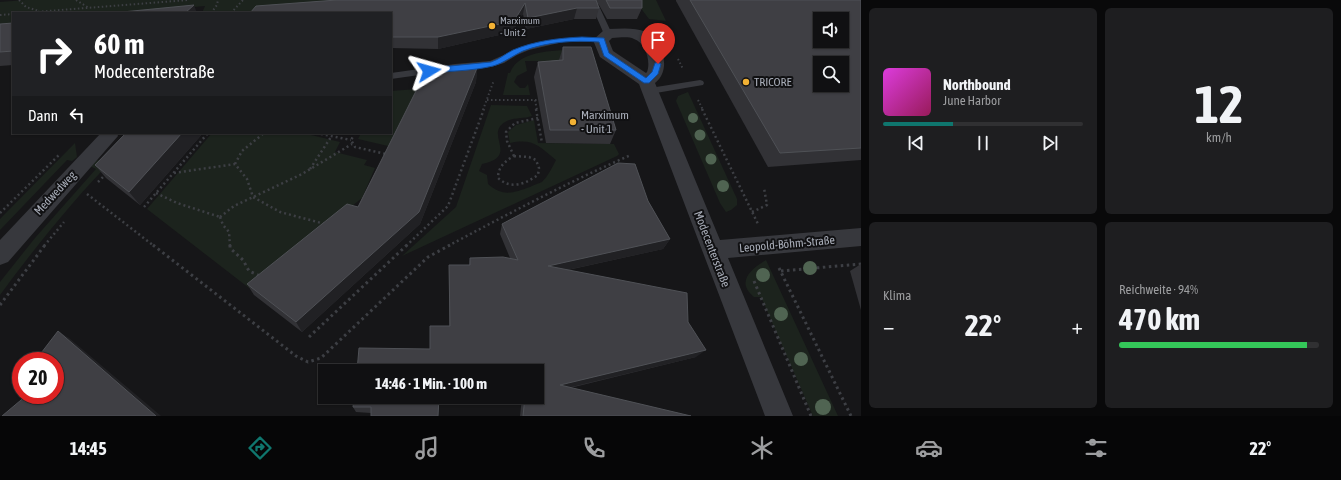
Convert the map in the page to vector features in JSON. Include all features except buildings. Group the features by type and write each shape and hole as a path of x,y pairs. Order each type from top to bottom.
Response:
{"street":[{"path":"638,35 648,41 658,64 648,86 606,54 604,37 638,35"},
{"name":"Modecenterstraße","path":"648,86 779,416"},
{"name":"Medwedweg","path":"0,255 110,134"},
{"name":"Leopold-Böhm-Straße","path":"712,250 861,237"}],"lane":[{"path":"392,76 455,67 491,64 501,61 520,50 549,43 604,37 596,8 566,0"},
{"path":"648,86 696,84"}],"path":[{"path":"19,0 26,7 41,12 188,0"},
{"path":"76,0 89,8"},
{"path":"212,12 217,5 218,0"},
{"path":"232,12 243,0"},
{"path":"0,15 12,14"},
{"path":"678,57 696,84 752,212 851,416"},
{"path":"309,337 448,206 501,61"},
{"path":"487,100 539,100"},
{"path":"535,100 542,143"},
{"path":"514,156 507,141 506,132 515,123 538,118"},
{"path":"144,207 207,134"},
{"path":"235,164 236,159 242,151 263,134"},
{"path":"320,134 351,140"},
{"path":"354,134 351,140 355,147 391,156"},
{"path":"310,169 331,137"},
{"path":"220,217 224,213 253,197 288,182 352,144"},
{"path":"0,213 62,152"},
{"path":"385,161 388,155"},
{"path":"87,194 296,356 308,362 321,358 428,257 522,206 598,169 631,155"},
{"path":"514,156 534,158 539,163 538,175 516,186 509,186 502,183 498,178 498,173 501,166 508,159 514,156"},
{"path":"174,173 235,164"},
{"path":"235,164 248,180 253,197 280,212 328,225"},
{"path":"98,182 109,171"},
{"path":"82,200 93,188"},
{"path":"752,212 767,205 764,188"},
{"path":"156,193 177,203 220,217"},
{"path":"0,305 34,258 68,217"},
{"path":"220,217 223,225 229,232 230,248 243,260 249,271 262,276"},
{"path":"781,270 861,264"}],"shaded area":[{"path":"25,0 397,0 250,12 202,12 205,6 134,12 12,12 12,23 0,24 0,2"},
{"path":"628,0 656,0 666,21 649,19 640,7"},
{"path":"582,49 586,61 525,61 527,71 517,76 514,82 520,88 525,88 528,84 530,95 503,95 508,73 510,73 515,65 522,59 541,52"},
{"path":"417,89 388,146 358,139 360,134 392,134 392,91"},
{"path":"688,92 737,199 737,205 726,212 720,203 676,101 678,96"},
{"path":"491,105 527,106 532,116 508,120 505,122 500,127 498,133 500,151 499,156 482,164 479,171 487,175 488,184 498,191 508,193 518,191 542,182 548,175 556,160 540,147 530,142 510,143 508,132 516,125 534,120 538,143 614,144 619,154 402,256 456,207"},
{"path":"211,134 307,134 340,142 335,152 367,160 364,165 375,168 362,198 249,288 147,209"},
{"path":"75,143 77,157 72,161 67,160 0,230 0,219"},
{"path":"117,155 56,223 0,295 0,282 35,238 96,169 90,166 95,161"},
{"path":"766,260 838,416 813,416 761,297 754,297 748,291 746,281 748,276 751,271"}],"place":[{"name":"Marximum - Unit 2","path":"492,26"},
{"name":"TRICORE","path":"746,82"},
{"name":"Marximum - Unit 1","path":"573,122"}],"route":[{"path":"429,71 491,64 501,61 526,48 563,40 582,39 601,40 606,54 646,82 655,73 658,64"}]}
